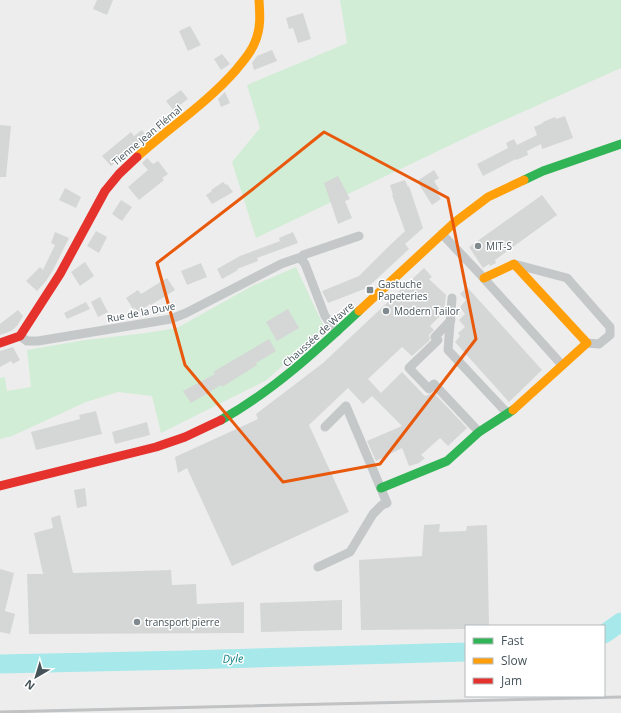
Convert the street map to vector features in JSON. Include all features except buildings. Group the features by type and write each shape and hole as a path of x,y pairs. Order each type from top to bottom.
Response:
{"street":[{"name":"Tienne Jean Flémal","path":"20,336 60,274 104,191 113,179 135,158 212,94 232,74 250,51 254,45 259,29 259,0"},
{"name":"Chaussée de Wavre","path":"0,486 136,452 185,437 219,421 255,399 293,372 455,222 483,202 507,187 543,170 621,144"},
{"path":"442,234 484,278 562,365"},
{"name":"Rue de la Duve","path":"20,336 27,341 38,341 171,319 186,313 281,264 298,258 302,260 303,255 359,236"},
{"path":"302,260 306,264 325,316 337,332"},
{"path":"484,278 514,264 567,278 610,326 610,335 599,344 587,343 514,264"},
{"path":"452,298 448,350 508,414"},
{"path":"451,320 435,336 438,340 409,368 429,389 434,384 479,432"},
{"path":"0,343 20,336"},
{"path":"381,488 447,460 479,432 508,414 587,343"},
{"path":"318,567 350,552 373,514 382,505 388,503 346,406 325,428"}],"highlighted area":[{"path":"324,132 448,198 476,339 380,464 283,482 185,365 157,263"}],"green space":[{"path":"340,0 621,0 621,68 482,130 256,238 232,162 260,128 247,85 347,43"},
{"path":"296,267 325,329 265,381 161,433 152,396 118,392 86,402 12,436 0,439 0,378 5,377 7,391 31,387 27,350 85,340 177,328 252,286"}],"waterway":[{"name":"Dyle","path":"605,633 621,622"},
{"name":"Dyle","path":"0,664 465,652"}],"railway":[{"path":"0,712 621,697"}],"traffic: fast":[{"path":"524,180 543,171 621,144"},
{"path":"221,420 240,409 293,370 359,311"},
{"path":"381,488 447,461 479,432 513,410"}],"traffic: slow":[{"path":"137,157 213,93 225,82 244,60 257,37 260,16 259,0"},
{"path":"359,311 455,222 488,197 524,180"},
{"path":"484,278 514,264 587,343 513,410"}],"traffic: jam":[{"path":"0,343 20,336 60,274 105,191 119,174 137,157"},
{"path":"0,486 156,447 185,437 221,420"}],"place":[{"name":"MIT-S","path":"478,246"},
{"name":"Gastuche Papeteries","path":"370,290"},
{"name":"Modern Tailor","path":"386,311"},
{"name":"transport pierre","path":"137,622"}]}
